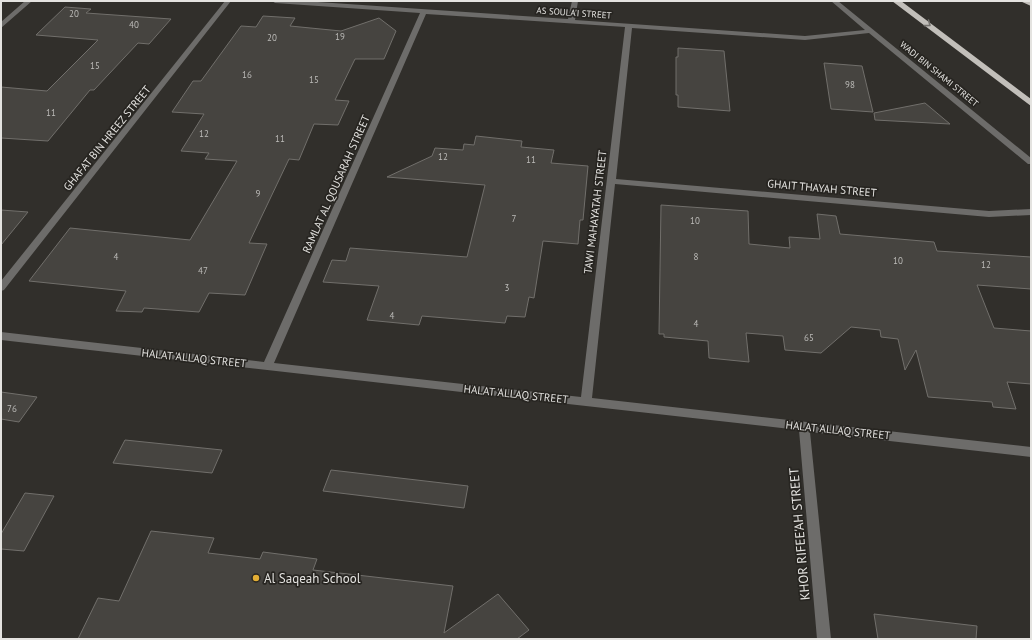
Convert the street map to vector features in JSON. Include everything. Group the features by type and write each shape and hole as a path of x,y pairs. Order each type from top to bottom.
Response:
{"highway":[{"path":"896,1 1031,102"},
{"path":"1024,1 1031,4"}],"street":[{"path":"1,26 29,1"},
{"name":"GHAFAT BIN HREEZ STREET","path":"1,288 228,1"},
{"name":"AS SOULA'I STREET","path":"275,1 346,3 424,11 805,38 871,31"},
{"path":"571,22 575,1"},
{"name":"WADI BIN SHAMI STREET","path":"834,1 1031,162"},
{"name":"RAMLAT AL QOUSARAH STREET","path":"267,366 424,11"},
{"name":"TAWI MAHAYATAH STREET","path":"586,402 629,26"},
{"name":"GHAIT THAYAH STREET","path":"611,181 989,214 1031,212"},
{"name":"HALAT 'ALLAQ STREET","path":"2,338 267,366 1031,452"},
{"name":"KHOR RIFEE'AH STREET","path":"804,427 824,639"}],"building":[{"path":"65,7 91,9 86,13 171,19 149,44 138,43 94,90 90,90 48,141 1,138 1,87 47,91 98,40 36,35"},
{"path":"263,16 295,18 290,26 341,31 379,18 396,31 384,59 355,59 335,100 349,101 338,125 314,124 299,160 289,159 249,243 267,244 245,295 209,293 199,312 144,308 142,312 116,311 126,291 29,281 70,228 190,240 237,161 205,159 209,153 181,151 204,114 172,112 193,81 201,81 241,26 256,27"},
{"path":"678,48 724,51 730,111 678,107 678,95 676,95 676,57 678,57"},
{"path":"824,63 862,66 873,112 831,109"},
{"path":"925,103 950,124 875,120 874,113"},
{"path":"476,136 522,141 521,147 554,150 551,163 588,166 583,220 580,220 578,244 543,241 534,298 529,297 525,317 507,316 505,323 422,316 419,325 367,320 379,286 323,282 332,260 346,261 350,248 467,257 485,185 387,177 432,156 435,148 463,150 464,144 474,145"},
{"path":"661,205 748,211 749,244 790,248 789,237 820,239 817,214 836,216 840,234 934,242 937,251 1031,257 1031,289 977,285 994,328 1031,331 1031,384 1007,382 1016,409 993,407 992,402 928,397 916,350 905,370 898,339 881,337 880,330 851,327 821,353 785,350 783,336 746,333 749,362 709,358 708,341 664,337 664,334 659,334"},
{"path":"1,210 28,212 1,245"},
{"path":"1,392 37,397 19,422 1,419"},
{"path":"125,440 222,450 212,473 113,463"},
{"path":"331,470 468,486 464,508 323,491"},
{"path":"25,493 54,496 24,551 1,549 1,534"},
{"name":"Al Saqeah School","path":"151,531 214,538 208,553 260,559 263,552 317,559 313,570 453,586 444,633 498,594 529,630 517,639 78,639 98,598 119,601"},
{"path":"874,614 977,626 976,639 878,639"}],"place":[{"name":"Al Saqeah School","path":"256,578"}]}
